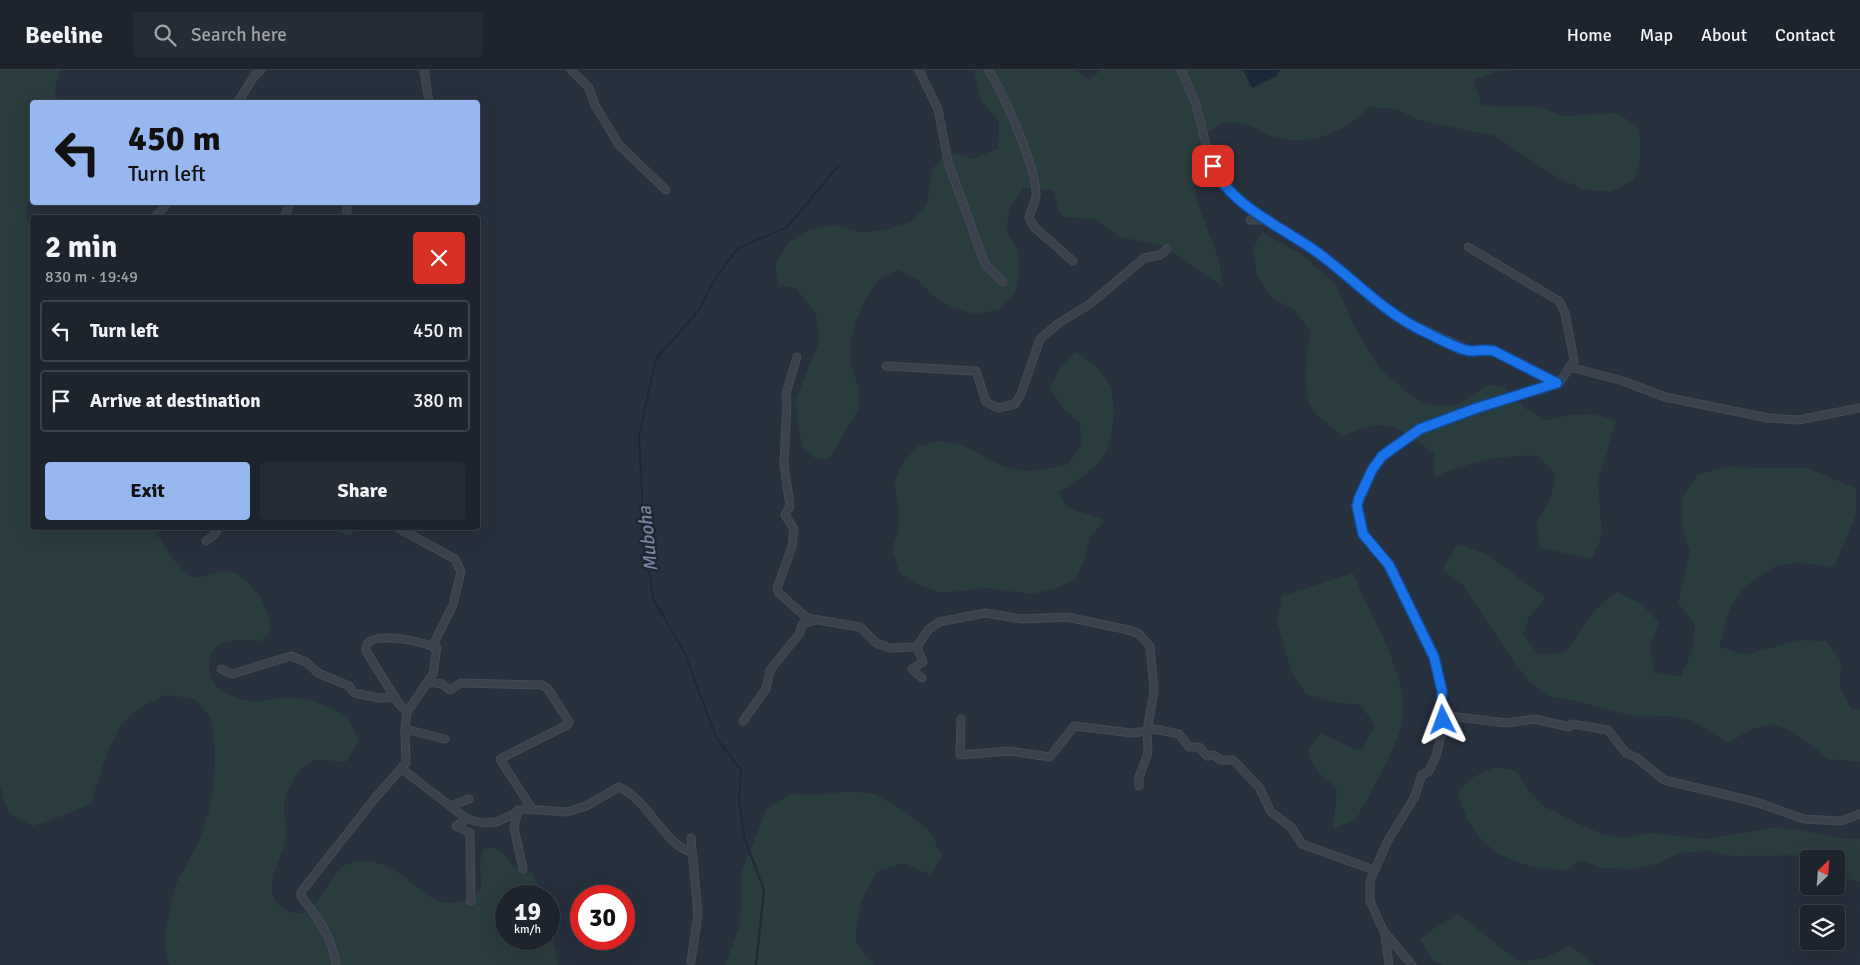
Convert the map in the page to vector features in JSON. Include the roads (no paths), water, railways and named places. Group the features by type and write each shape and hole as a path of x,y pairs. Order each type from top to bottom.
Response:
{"street":[{"path":"239,100 254,75 261,70"},
{"path":"424,70 429,100"},
{"path":"571,70 589,88 595,105 619,144 666,190"},
{"path":"919,70 938,109 948,162 985,264 1002,282"},
{"path":"988,70 1003,94 1033,176 1037,194 1029,217 1034,227 1073,261"},
{"path":"1181,70 1196,104 1209,157 1217,176 1237,197 1267,220 1320,254 1371,298 1418,328 1471,351 1486,349 1494,351 1557,383"},
{"path":"157,215 166,205"},
{"path":"1250,220 1267,220"},
{"path":"1412,965 1385,934 1370,901 1370,881 1387,842 1414,798 1422,775 1429,771 1433,764 1443,727 1441,715 1442,691 1434,657 1389,565 1363,534 1357,506 1359,498 1372,470 1382,456 1420,429 1477,408 1560,382 1574,360 1565,313 1559,301 1468,247"},
{"path":"886,366 976,370 986,402 998,408 1015,404 1021,394 1040,339 1059,323 1090,304 1144,258 1160,255 1167,249"},
{"path":"797,357 786,393 784,464 790,506 785,515 794,529 792,547 777,588 779,593 807,618 860,627 876,643 890,648 917,647"},
{"path":"1570,367 1623,381 1665,397 1768,418 1798,420 1860,408"},
{"path":"206,541 217,530"},
{"path":"336,965 334,951 320,921 302,896 302,892 365,811 406,763 405,729 407,712 434,672 437,648 435,641 453,605 462,572 455,559 402,530"},
{"path":"917,647 928,630 939,622 985,613 1022,619 1067,617 1140,634 1150,646 1154,690 1147,731 1148,753 1139,777 1139,786"},
{"path":"743,721 766,689 770,670 800,633 802,624 821,619"},
{"path":"407,712 395,697 366,651 368,642 375,639 420,640 437,648"},
{"path":"917,647 922,662 912,669 922,678"},
{"path":"221,670 232,674 291,656 306,662 318,673 349,686 354,693 379,698 395,697"},
{"path":"428,682 442,684 450,690 461,683 542,685 548,688 569,722 567,725 500,759 532,809"},
{"path":"1441,715 1506,723 1536,719 1569,727 1572,724 1608,730 1626,753 1637,758 1664,780 1756,802 1804,819 1841,821 1860,814"},
{"path":"961,719 960,755 1009,751 1050,757 1074,726 1132,733 1154,729 1179,734 1189,747 1199,747 1207,756 1214,755 1220,760 1233,760 1260,787 1271,812 1291,827 1302,844 1374,870"},
{"path":"405,729 445,739"},
{"path":"402,769 467,819 483,823 497,822 518,810 532,809 567,812 586,806 619,787 653,816 681,850 691,852"},
{"path":"450,806 468,799"},
{"path":"518,810 514,828 523,868"},
{"path":"467,819 456,826 470,833 471,901"},
{"path":"691,838 698,914 691,961"},
{"path":"1385,934 1389,965"}],"water":[{"path":"1243,70 1280,70 1277,76 1252,88"}],"waterway":[{"name":"Muboha","path":"756,965 764,890 745,840 739,801 741,770 716,737 685,654 653,598 644,535 639,436 656,359 698,311 717,276 738,248 787,227 838,166"}]}
